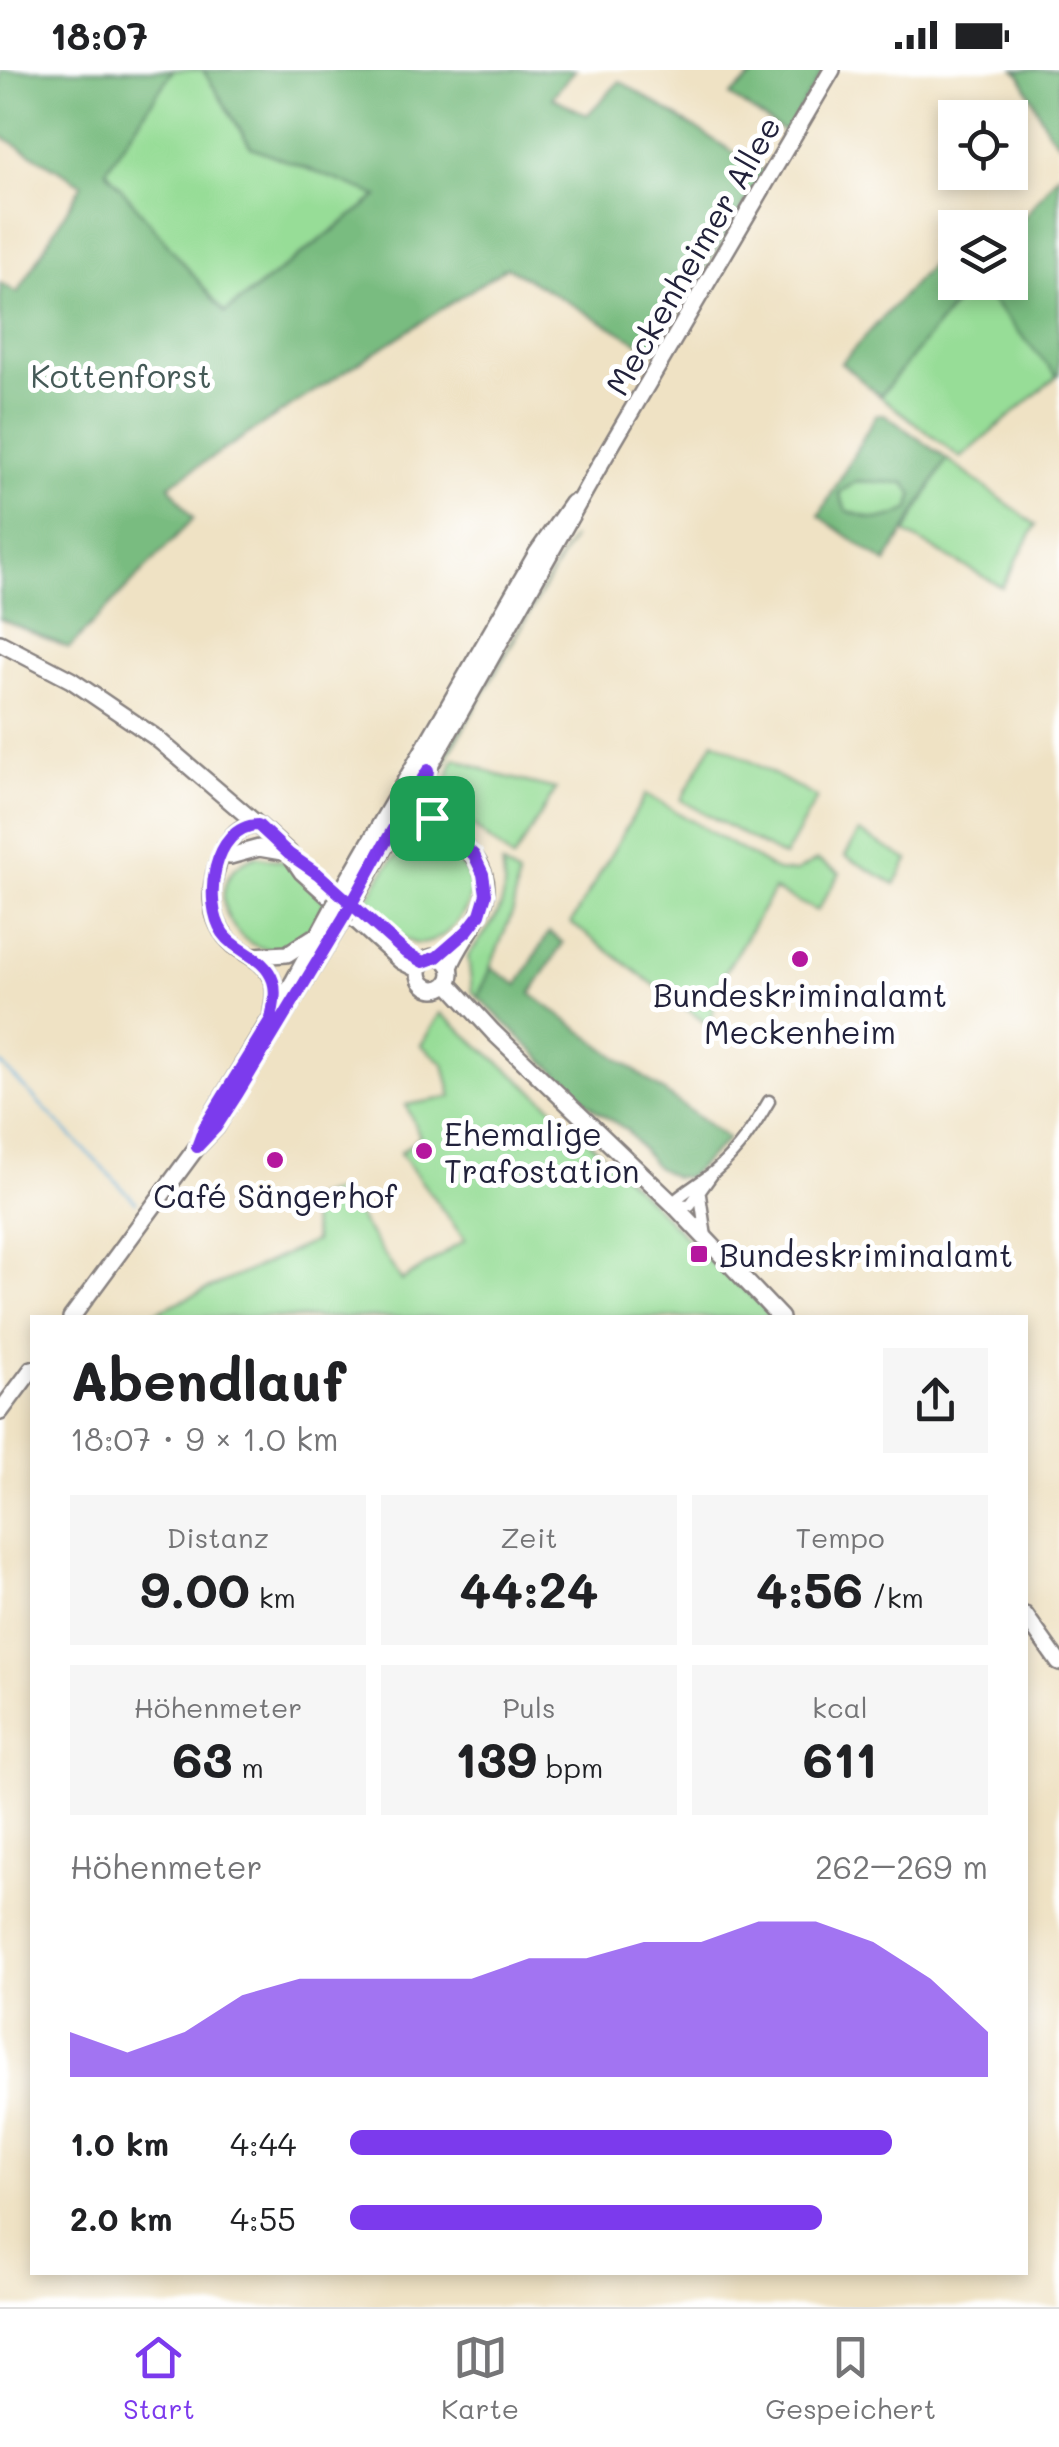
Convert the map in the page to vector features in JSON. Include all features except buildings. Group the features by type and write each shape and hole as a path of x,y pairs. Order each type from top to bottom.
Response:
{"main road":[{"name":"Meckenheimer Allee","path":"350,892 832,70"},
{"name":"Meckenheimer Allee","path":"197,1147 204,1128 334,914 388,840 566,519"},
{"path":"0,643 71,680 128,718 289,854 308,864 405,952 436,971 516,1068 576,1114 672,1204 778,1315"},
{"path":"428,770 424,782 427,808 445,832 474,855 485,881 482,907 436,971"},
{"path":"219,791 230,823 230,839 214,880 211,900 218,925 231,942 252,956 273,981 271,1019"},
{"path":"230,839 244,827 258,825"},
{"path":"214,880 258,825"},
{"path":"388,840 413,825 445,832"},
{"path":"230,856 259,848 289,854"},
{"name":"Meckenheimer Allee","path":"73,1315 197,1147 216,1127 334,914"},
{"path":"252,956 274,957 299,949 334,914"},
{"path":"0,1412 30,1372"},
{"path":"1028,1619 1059,1663"}],"street":[{"path":"672,1204 688,1206 700,1194 714,1172 746,1139 769,1101"},
{"path":"672,1204 714,1172"},
{"path":"700,1194 706,1238"}],"green space":[{"name":"Kottenforst","path":"0,70 173,70 106,170 225,313 378,196 251,147 203,70 575,70 552,97 587,115 620,81 765,172 655,352 507,267 169,485 193,519 69,648 0,619 0,283 18,293 82,184 0,135"},
{"path":"173,70 203,70 251,147 379,195 224,313 106,170"},
{"path":"760,70 824,70 786,133 730,96"},
{"path":"1015,70 1059,70 1059,143 1048,131"},
{"path":"1059,173 1057,376 991,300 1028,300 1028,212"},
{"path":"938,257 938,300 958,300 880,396 841,363"},
{"path":"958,300 991,300 1057,376 961,458 880,396"},
{"path":"884,414 947,459 886,563 819,516 876,415","holes":["857,481 905,483 913,494 910,509 893,517 871,518 846,510 839,493"]},
{"path":"947,459 1036,525 1002,587 905,533"},
{"path":"857,481 905,483 913,494 910,509 878,519 846,510 839,493"},
{"path":"573,537 449,754 441,771 442,795 430,804 434,773"},
{"path":"714,741 817,798 784,857 681,800"},
{"path":"455,758 498,775 556,789 513,860 476,828 455,803 449,790 449,774"},
{"path":"646,794 777,871 796,872 817,860 840,873 817,911 774,890 716,987 711,1027 571,923"},
{"path":"859,832 908,860 895,884 845,856"},
{"path":"431,842 462,866 470,880 470,898 460,918 444,935 414,943 395,931 366,901 398,855"},
{"path":"256,856 286,862 326,902 305,935 284,948 264,948 246,940 232,925 225,907 225,887 235,869"},
{"path":"502,865 518,876 513,911 478,997 472,991 468,956 502,904"},
{"path":"549,932 563,943 531,994 728,1139 688,1177 674,1177 656,1167 627,1130 595,1110 478,997 491,968 518,985"},
{"path":"440,1013 567,1119 769,1315 150,1315 315,1241 307,1200 340,1190 402,1281 465,1240 400,1153 420,1137 406,1105 452,1097 444,1064 421,1045"}],"waterway":[{"path":"0,1063 136,1202"}],"place":[{"name":"Bundeskriminalamt Meckenheim","path":"800,959"},
{"name":"Ehemalige Trafostation","path":"424,1151"},
{"name":"Café Sängerhof","path":"275,1160"},
{"name":"Bundeskriminalamt","path":"699,1254"}],"route":[{"path":"432,818 424,782 428,770 409,799 356,897 344,917 260,1059 211,1134 197,1147 204,1128 271,1019 274,1000 273,981 266,969 228,939 213,910 215,872 230,839 244,827 258,825 289,854 308,864 318,874 405,952 423,962 437,957 467,931 480,914 486,894 483,874 474,855 432,818"}]}
